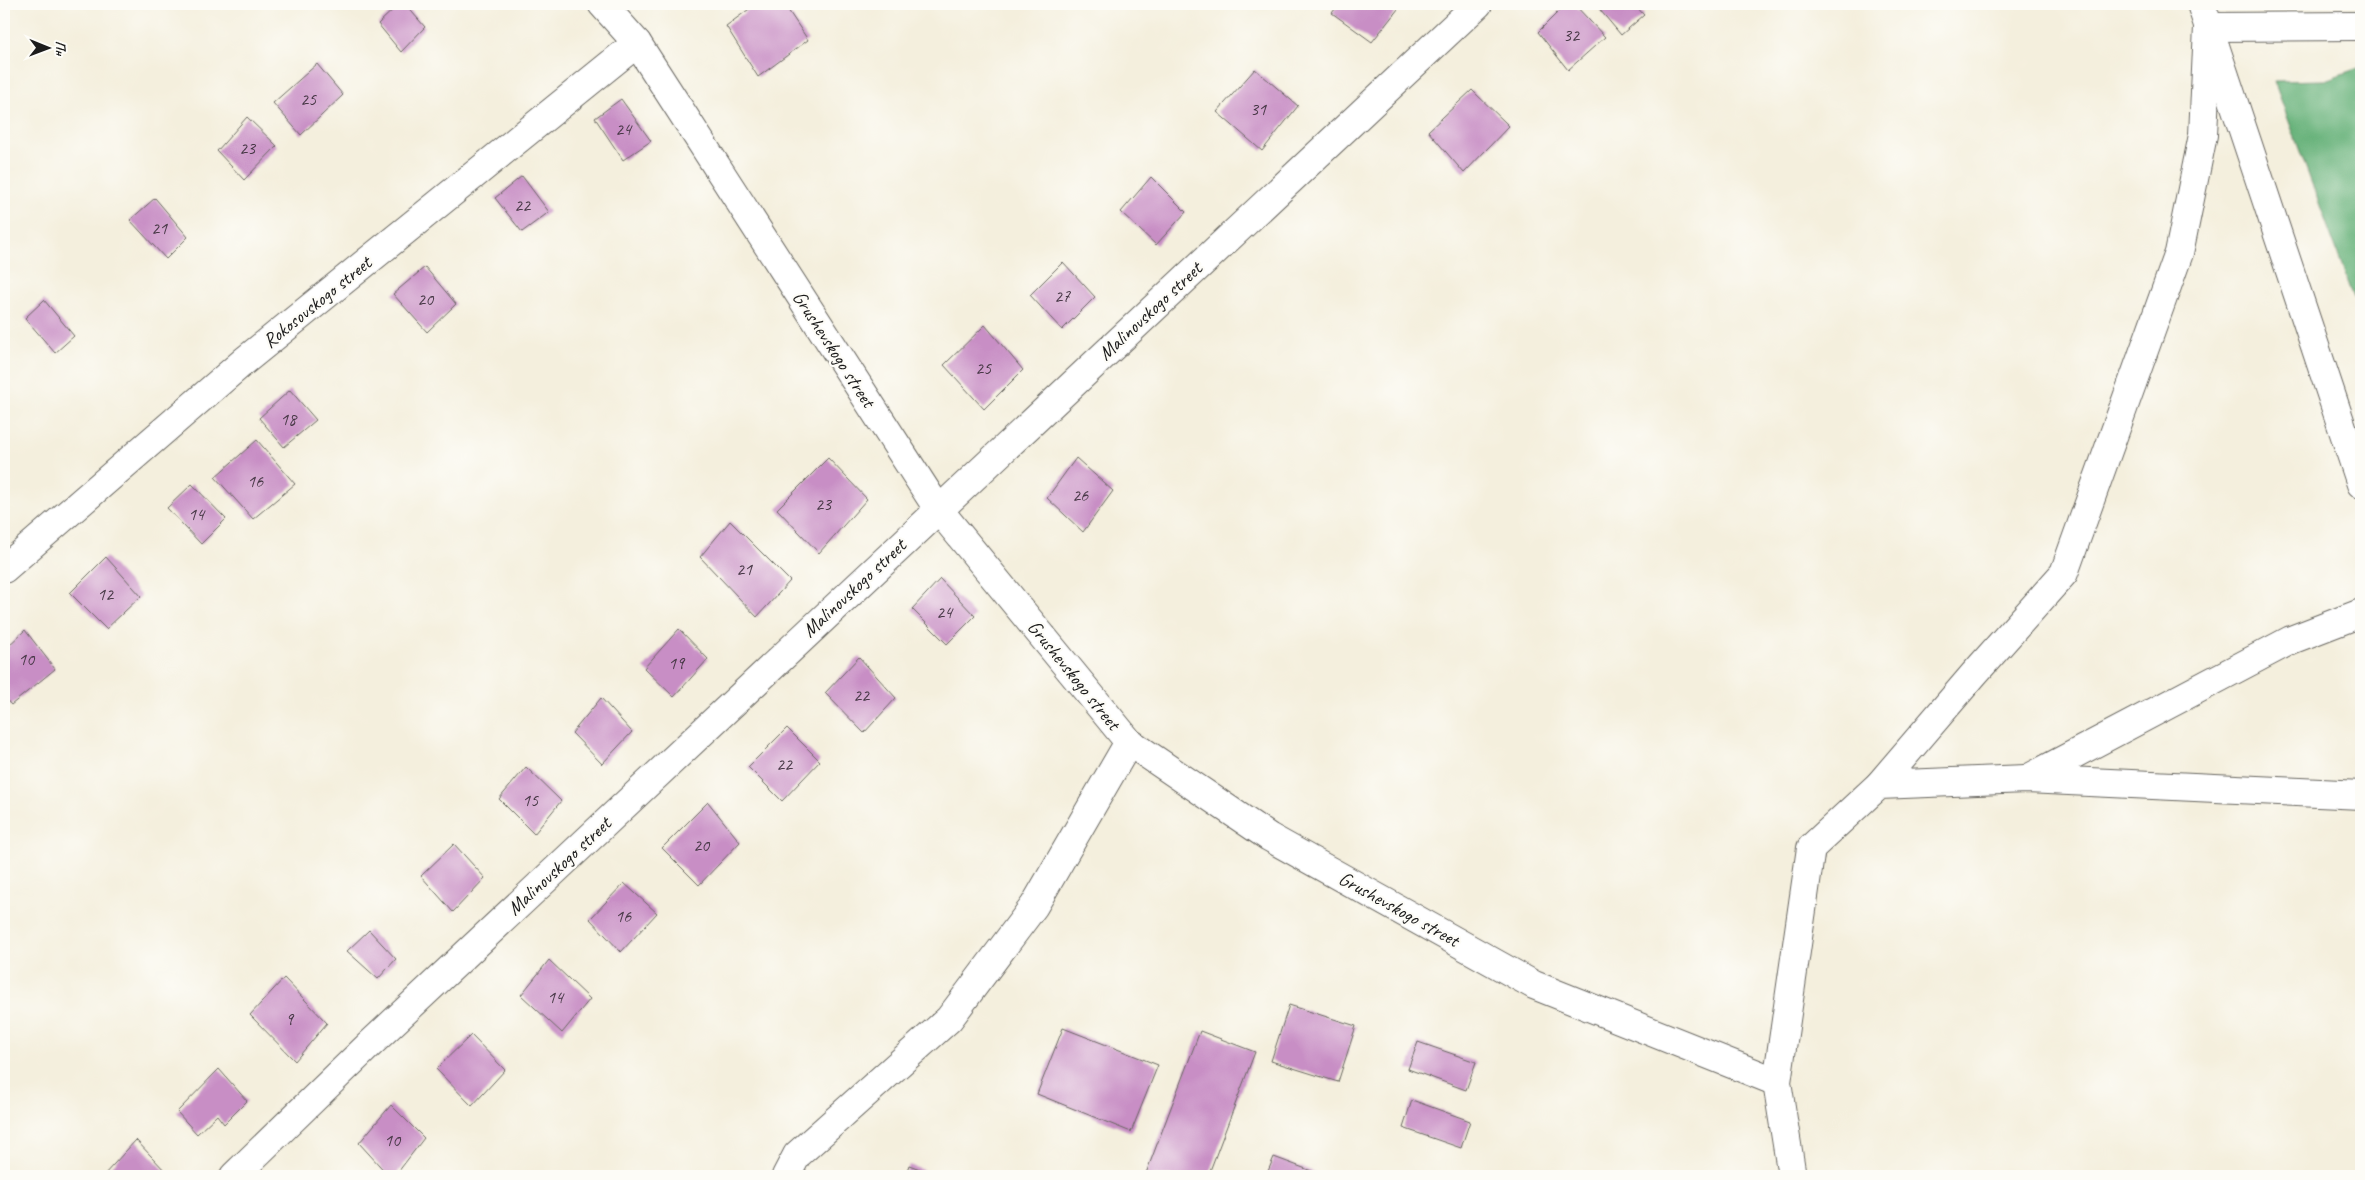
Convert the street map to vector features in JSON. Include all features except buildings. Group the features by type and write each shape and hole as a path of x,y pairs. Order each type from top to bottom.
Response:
{"street":[{"name":"Malinovskogo street","path":"234,1176 367,1047 1478,4"},
{"name":"Grushevskogo street","path":"604,5 637,43 938,510 1129,742 1269,837 1534,985 1777,1082"},
{"path":"2205,16 2361,26"},
{"path":"2205,16 2361,484"},
{"path":"1792,1176 1777,1082 1811,848 1879,785 2064,573 2179,253 2203,135 2205,16"},
{"name":"Rokosovskogo street","path":"4,569 243,362 637,43"},
{"path":"2026,779 2291,640 2361,613"},
{"path":"786,1176 797,1155 949,1019 1034,906 1129,742"},
{"path":"1879,785 2026,779 2361,796"}],"green space":[{"path":"2361,67 2361,317 2274,81 2325,80"}]}
